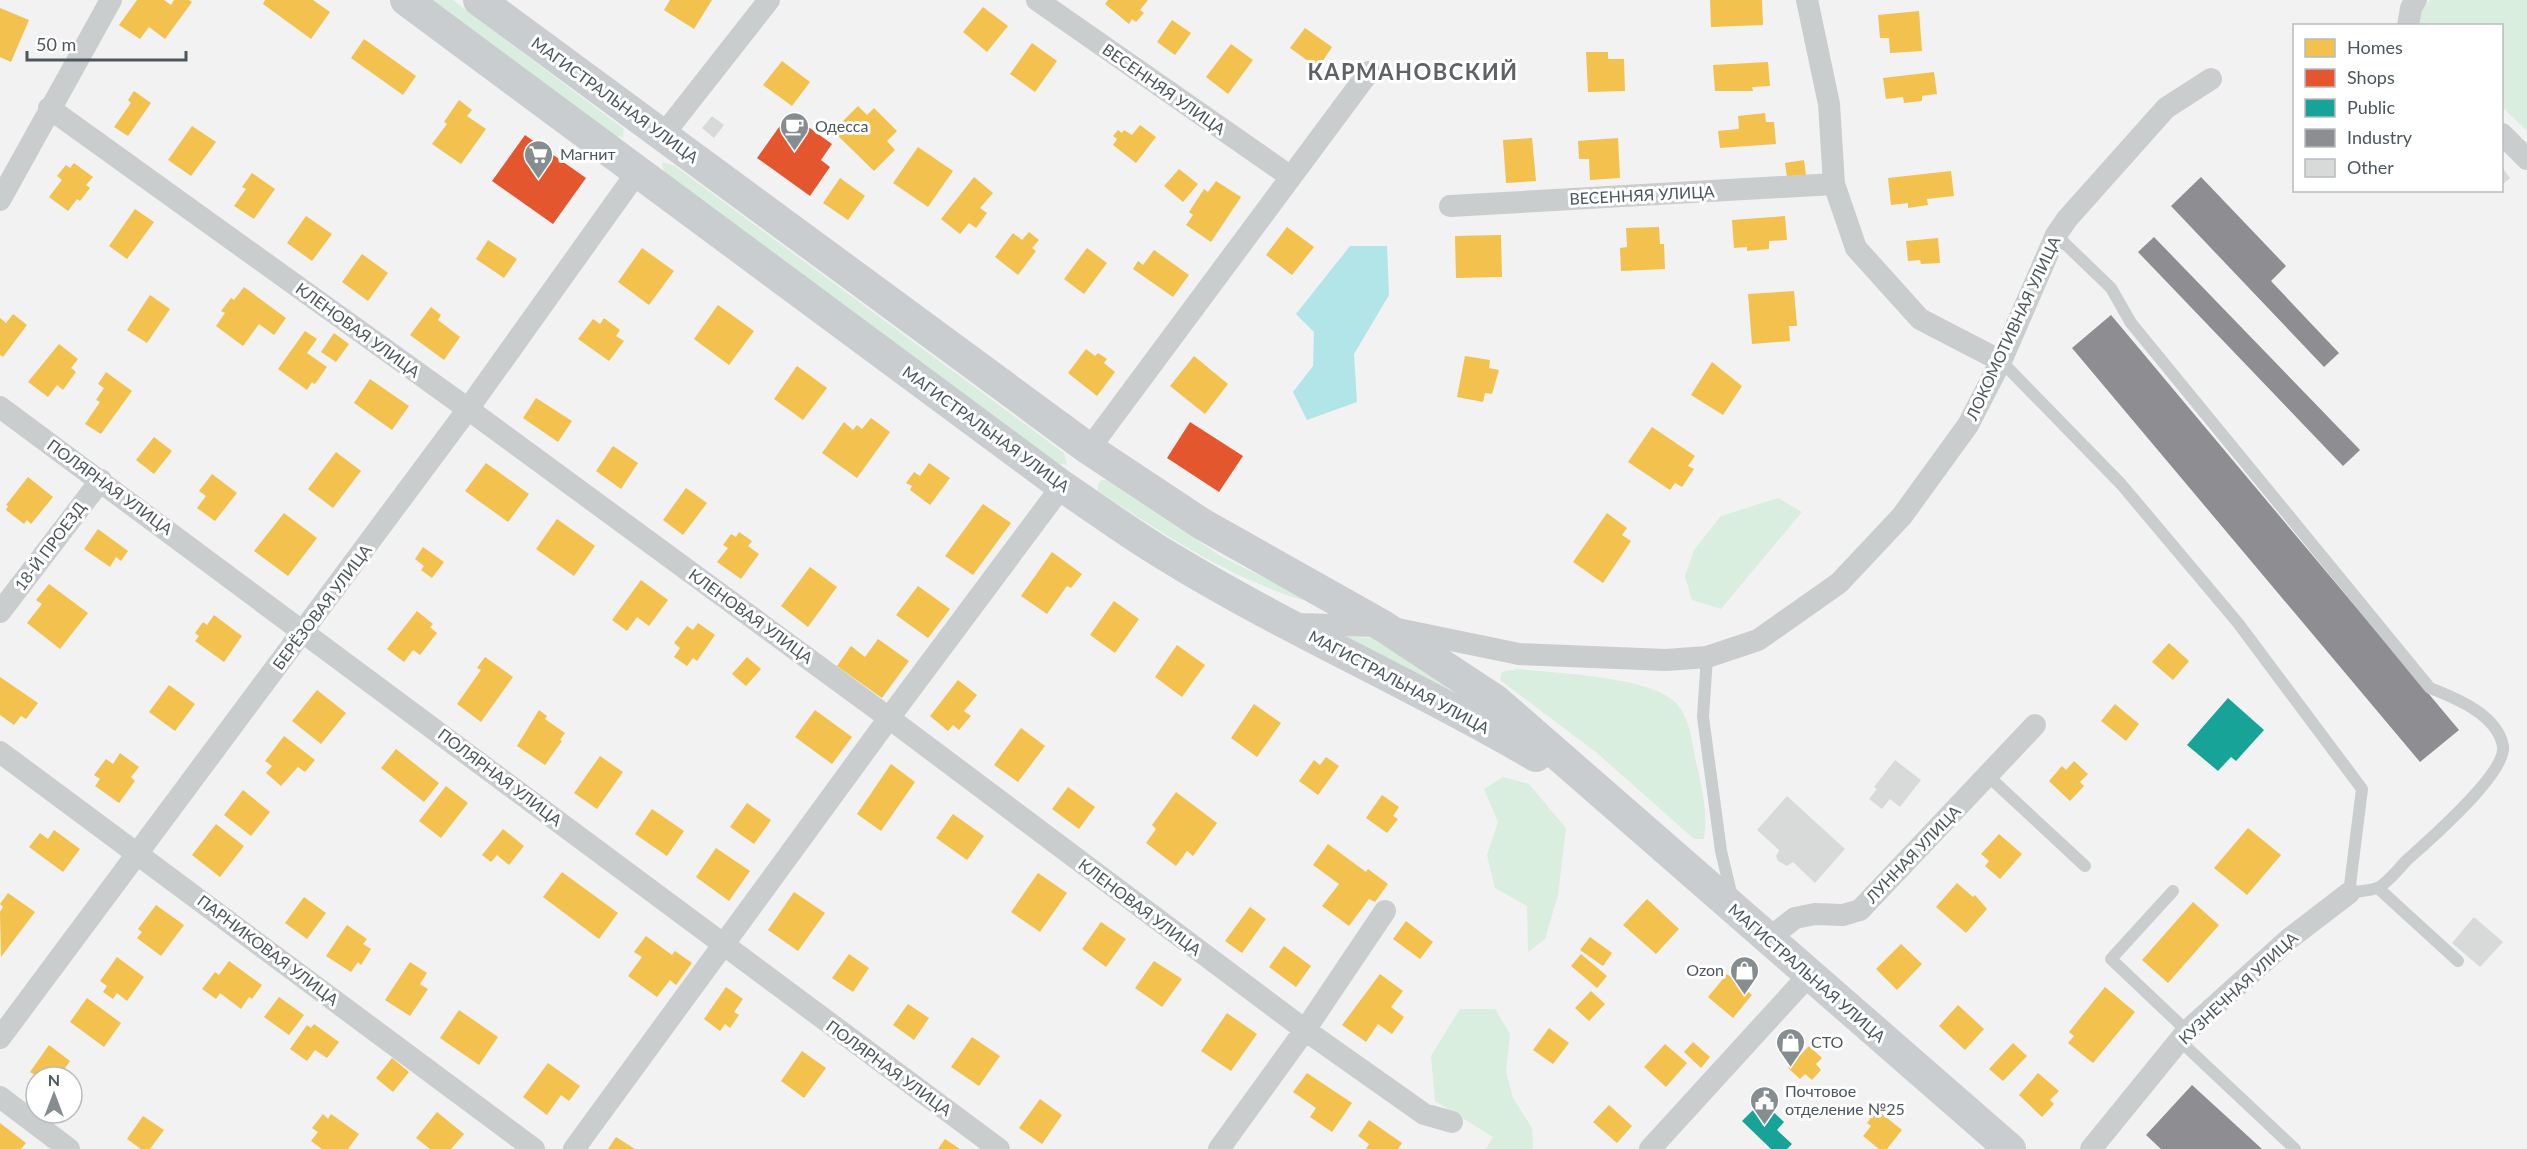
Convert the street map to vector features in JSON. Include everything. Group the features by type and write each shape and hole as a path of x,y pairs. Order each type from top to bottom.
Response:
{"main road":[{"name":"МАГИСТРАЛЬНАЯ УЛИЦА","path":"406,0 1062,486 1171,559 1287,623 1475,720 1605,796"},
{"name":"МАГИСТРАЛЬНАЯ УЛИЦА","path":"479,0 1089,449 1202,524 1383,626 1495,700 2010,1149"},
{"path":"638,171 663,135"},
{"path":"1062,486 1089,449"}],"street":[{"path":"0,200 49,108 111,0"},
{"path":"663,135 769,0"},
{"name":"ВЕСЕННЯЯ УЛИЦА","path":"1037,0 1291,177"},
{"path":"1807,0 1829,104 1834,184 1856,248 1920,319 2001,361"},
{"path":"2408,24 2411,8 2416,0"},
{"path":"1089,449 1369,72"},
{"name":"ЛОКОМОТИВНАЯ УЛИЦА","path":"1287,623 1383,626 1519,654 1666,660 1707,657 1758,640 1839,583 1902,516 1968,425 2001,361 2056,235 2067,219 2166,108 2211,79"},
{"name":"КЛЕНОВАЯ УЛИЦА","path":"49,108 468,409 889,718 1305,1030 1424,1114 1452,1122"},
{"path":"2503,135 2527,159"},
{"name":"БЕРЁЗОВАЯ УЛИЦА","path":"0,1038 468,409 638,171"},
{"name":"ВЕСЕННЯЯ УЛИЦА","path":"1450,206 1834,184"},
{"name":"ПОЛЯРНАЯ УЛИЦА","path":"0,406 305,630 724,946 999,1149"},
{"name":"18-Й ПРОЕЗД","path":"0,612 101,480"},
{"path":"574,1149 889,718 1062,486"},
{"name":"ЛУННАЯ УЛИЦА","path":"1768,939 1796,918 1815,914 1843,915 1860,910 2035,725"},
{"name":"ПАРНИКОВАЯ УЛИЦА","path":"0,752 534,1149"},
{"name":"КУЗНЕЧНАЯ УЛИЦА","path":"2091,1149 2183,1036 2289,939 2349,892"},
{"path":"1220,1149 1305,1030 1385,910"},
{"path":"1650,1149 1809,975"},
{"path":"0,1097 69,1149"}],"lane":[{"path":"2001,361 2121,484 2238,623 2362,789 2349,892 2378,888 2463,809 2499,764 2503,748 2500,738 2476,709 2457,698 2430,688 2131,323 2111,288 2056,235"},
{"path":"1707,657 1703,717 1721,851 1735,910"},
{"path":"1988,776 2085,866"},
{"path":"2378,888 2458,961"},
{"path":"2173,891 2111,959 2183,1036 2295,1149"}],"green space":[{"path":"428,0 453,0 624,129 623,137 613,136"},
{"path":"2430,0 2527,0 2527,131 2503,108 2503,24 2421,24 2419,15"},
{"path":"662,162 675,166 1064,453 1067,465 1054,463 664,173"},
{"path":"1101,480 1107,480 1222,557 1314,602 1271,589 1236,574 1195,552 1098,491"},
{"path":"1778,498 1802,512 1721,609 1692,600 1685,576 1694,550 1721,516"},
{"path":"1333,635 1373,638 1467,701"},
{"path":"1517,669 1624,681 1663,694 1676,703 1681,709 1692,739 1705,810 1704,839 1694,839 1597,753 1500,680 1502,672"},
{"path":"1503,777 1529,784 1566,828 1558,895 1545,939 1528,952 1527,906 1495,888 1487,855 1498,822 1484,789"},
{"path":"1460,1009 1495,1009 1510,1034 1506,1072 1513,1098 1532,1128 1533,1149 1486,1149 1493,1137 1435,1101 1431,1056"}],"water":[{"path":"1350,246 1387,246 1389,295 1354,354 1357,402 1307,420 1293,392 1313,366 1314,332 1296,314"}],"building: Homes":[{"path":"137,0 164,0 171,5 174,0 192,2 165,39 149,27 140,39 119,25"},
{"path":"265,0 313,0 330,12 311,39 263,4"},
{"path":"670,0 712,0 694,29 664,10"},
{"path":"1108,0 1148,0 1140,10 1144,13 1136,22 1132,19 1129,24 1105,4"},
{"path":"1710,0 1762,0 1763,25 1711,27"},
{"path":"983,7 1008,26 987,52 963,32"},
{"path":"0,8 29,20 11,62 0,57"},
{"path":"1919,11 1922,51 1890,53 1889,38 1880,38 1878,15"},
{"path":"1172,20 1191,33 1175,55 1157,42"},
{"path":"1305,28 1332,47 1318,68 1290,48"},
{"path":"364,39 416,76 403,95 351,58"},
{"path":"1032,43 1057,61 1035,92 1010,74"},
{"path":"1231,44 1253,60 1228,94 1206,77"},
{"path":"1586,52 1608,52 1608,59 1624,59 1625,91 1588,92"},
{"path":"782,61 810,82 792,106 763,85"},
{"path":"1768,62 1770,86 1752,87 1753,91 1715,91 1713,65"},
{"path":"1934,72 1937,94 1922,96 1922,101 1904,103 1903,97 1886,99 1883,78"},
{"path":"134,91 151,103 128,136 114,127 131,103 128,100"},
{"path":"459,100 472,110 467,116 486,129 461,164 432,144 447,124 444,122"},
{"path":"858,106 867,115 874,108 897,131 887,141 895,150 874,171 833,131"},
{"path":"1765,113 1766,122 1774,122 1776,144 1720,148 1718,131 1739,129 1738,116"},
{"path":"1140,125 1156,137 1136,163 1113,145 1117,139 1113,136 1118,130 1122,133 1124,130 1132,135"},
{"path":"192,126 216,142 191,176 168,160"},
{"path":"1532,138 1536,181 1506,183 1503,140"},
{"path":"1618,138 1620,178 1590,180 1589,159 1579,159 1578,141"},
{"path":"918,147 953,171 928,207 893,183"},
{"path":"1804,160 1806,175 1787,177 1785,163"},
{"path":"74,163 93,177 86,185 90,188 68,211 49,197 62,180 57,176 66,165 70,168"},
{"path":"1179,169 1198,184 1183,202 1164,186"},
{"path":"1951,171 1954,196 1927,199 1928,205 1908,208 1908,203 1891,205 1888,178"},
{"path":"252,173 275,189 254,219 234,206 246,189 242,187"},
{"path":"974,177 993,193 980,208 987,213 976,228 969,223 960,234 941,219"},
{"path":"840,178 865,196 848,220 823,203"},
{"path":"1216,181 1241,197 1211,242 1186,225 1193,215 1189,212 1204,189 1208,192"},
{"path":"135,209 154,222 127,259 109,246"},
{"path":"306,216 332,234 312,261 287,243"},
{"path":"1785,216 1787,240 1769,241 1769,249 1747,251 1747,247 1734,248 1732,220"},
{"path":"1287,227 1314,247 1292,275 1266,255"},
{"path":"1659,227 1660,244 1664,244 1665,269 1621,271 1620,248 1627,247 1626,228"},
{"path":"1029,232 1039,240 1032,248 1036,251 1018,275 995,257 1013,233 1022,240"},
{"path":"1501,235 1502,277 1456,278 1455,236"},
{"path":"1938,238 1940,263 1921,264 1920,260 1908,261 1906,241"},
{"path":"488,240 517,259 504,278 476,259"},
{"path":"642,248 674,271 649,305 618,282"},
{"path":"1087,248 1107,263 1084,294 1064,279"},
{"path":"1154,250 1189,275 1173,297 1133,269 1138,261 1143,265"},
{"path":"362,254 388,273 368,301 342,282"},
{"path":"244,287 286,318 274,335 259,324 243,346 216,326 225,313 221,311"},
{"path":"1794,291 1797,326 1789,326 1790,341 1752,344 1748,294"},
{"path":"150,295 170,309 147,343 127,330"},
{"path":"718,305 754,331 729,365 694,339"},
{"path":"431,307 441,315 438,320 460,337 444,360 410,335"},
{"path":"13,314 27,325 3,357 0,355 0,318 6,323"},
{"path":"604,318 620,330 616,336 624,341 609,361 578,339 593,319 600,324"},
{"path":"305,331 317,339 307,353 327,367 315,384 312,382 307,390 278,369"},
{"path":"334,333 349,344 336,362 321,352"},
{"path":"59,344 78,359 71,368 76,372 63,390 57,385 48,397 28,382"},
{"path":"1086,349 1095,356 1098,353 1107,359 1104,363 1115,372 1097,396 1068,373"},
{"path":"1194,356 1228,384 1205,414 1170,386"},
{"path":"1465,356 1490,360 1489,368 1499,370 1492,394 1485,393 1483,402 1457,397"},
{"path":"1712,362 1742,386 1723,415 1691,395"},
{"path":"797,366 827,388 803,420 774,399"},
{"path":"106,372 132,391 101,434 85,424 100,402 96,400 104,388 98,384"},
{"path":"370,379 409,406 392,430 354,403"},
{"path":"536,398 572,421 558,442 523,418"},
{"path":"871,418 890,432 857,478 822,453 844,422 853,430 857,425 862,429"},
{"path":"1652,427 1695,456 1688,466 1694,469 1682,487 1675,483 1670,490 1628,462"},
{"path":"154,437 172,451 154,474 136,460"},
{"path":"613,446 638,463 621,489 596,471"},
{"path":"336,452 361,471 333,508 308,489"},
{"path":"486,463 529,494 508,522 465,491"},
{"path":"929,463 950,478 930,505 910,490 912,486 906,483 914,472 920,476"},
{"path":"212,474 237,493 215,521 197,508 206,496 199,491"},
{"path":"28,477 53,497 31,524 27,520 24,524 6,510 8,506 6,505"},
{"path":"686,488 707,503 683,535 663,520"},
{"path":"983,504 1011,523 973,575 945,556"},
{"path":"284,513 317,538 288,576 254,551"},
{"path":"1607,513 1627,528 1622,535 1631,541 1603,583 1573,562"},
{"path":"557,519 595,546 574,576 536,549"},
{"path":"98,529 128,551 121,561 116,557 110,567 84,549"},
{"path":"739,532 752,541 748,546 759,554 741,579 717,562 728,548 723,545 731,534 736,537"},
{"path":"423,547 444,562 432,578 421,570 424,566 415,559"},
{"path":"1052,552 1082,574 1071,588 1067,586 1047,614 1021,596"},
{"path":"810,567 837,587 808,627 781,606"},
{"path":"641,580 668,600 649,626 637,617 627,631 612,620"},
{"path":"49,584 88,613 60,649 27,623 42,604 36,600"},
{"path":"918,586 950,609 928,638 896,615"},
{"path":"1114,601 1139,619 1115,653 1090,635"},
{"path":"417,611 433,624 430,627 437,633 420,655 413,650 404,662 387,649"},
{"path":"214,615 242,636 224,662 195,641 199,636 195,633 203,622 207,625"},
{"path":"698,623 715,635 697,661 693,658 687,666 674,657 680,648 674,643 687,626 693,630"},
{"path":"878,639 909,661 882,698 837,666 851,646 865,657"},
{"path":"2169,643 2189,661 2173,680 2152,662"},
{"path":"1177,645 1205,665 1182,697 1155,677"},
{"path":"485,657 513,677 481,722 457,704 481,670 477,668"},
{"path":"747,657 761,669 746,686 732,674"},
{"path":"0,677 38,703 26,719 21,716 14,725 0,715"},
{"path":"958,680 977,695 964,711 971,716 959,730 953,725 948,731 930,716"},
{"path":"169,685 195,704 175,731 149,712"},
{"path":"317,690 346,713 321,744 292,721"},
{"path":"1254,704 1281,723 1257,757 1231,738"},
{"path":"2115,704 2139,724 2126,741 2101,721"},
{"path":"539,710 547,716 545,719 565,733 545,765 517,746"},
{"path":"815,710 852,737 832,764 795,737"},
{"path":"1021,728 1045,746 1018,782 994,765"},
{"path":"284,736 315,760 305,772 298,767 281,786 266,773 272,766 265,761"},
{"path":"396,749 439,783 424,802 381,768"},
{"path":"120,753 139,767 131,777 135,781 119,803 95,786 100,779 94,775 106,759 113,764"},
{"path":"600,756 623,772 597,809 574,793"},
{"path":"1326,757 1339,766 1318,795 1299,781 1314,760 1320,765"},
{"path":"2074,761 2088,774 2080,782 2084,786 2070,801 2049,781 2062,766 2066,770"},
{"path":"891,764 915,782 881,831 857,814"},
{"path":"446,786 468,803 441,838 419,821"},
{"path":"1068,787 1095,807 1079,829 1052,809"},
{"path":"243,790 270,812 251,836 224,815"},
{"path":"1176,792 1217,823 1193,856 1187,851 1176,866 1146,843 1156,829 1152,825"},
{"path":"1382,795 1399,807 1393,816 1398,819 1387,833 1366,818"},
{"path":"747,803 771,820 754,844 730,827"},
{"path":"652,809 684,831 667,856 635,834"},
{"path":"953,814 984,836 967,860 936,838"},
{"path":"216,824 244,846 220,877 192,855"},
{"path":"2248,828 2281,855 2247,895 2214,868"},
{"path":"503,829 524,846 509,865 497,855 491,862 482,855"},
{"path":"54,830 80,849 63,872 29,847 40,833 48,839"},
{"path":"1999,834 2022,854 2000,879 1985,866 1989,861 1981,854"},
{"path":"1328,844 1366,872 1368,869 1388,884 1375,902 1369,899 1349,926 1322,906 1339,884 1313,865"},
{"path":"716,848 750,871 729,901 696,877"},
{"path":"562,872 618,913 599,939 543,897"},
{"path":"1038,873 1067,893 1040,932 1011,912"},
{"path":"1957,883 1973,897 1975,895 1987,909 1966,933 1936,907"},
{"path":"794,892 825,913 798,951 768,930"},
{"path":"8,893 35,912 1,957 0,912 3,907 0,904"},
{"path":"304,897 326,913 307,939 285,923"},
{"path":"1647,899 1679,929 1656,954 1623,925"},
{"path":"2193,902 2219,925 2168,983 2142,960"},
{"path":"156,905 184,925 161,956 137,938 142,932 138,929"},
{"path":"1250,907 1266,919 1242,953 1225,941"},
{"path":"1406,921 1433,942 1420,959 1393,939"},
{"path":"1101,922 1126,939 1106,967 1082,949"},
{"path":"347,925 367,939 363,944 371,949 361,965 358,962 351,972 326,956"},
{"path":"646,936 672,955 675,951 692,963 676,985 670,980 657,997 628,976 642,957 634,952"},
{"path":"1590,937 1612,953 1603,966 1580,950"},
{"path":"1901,944 1922,964 1897,990 1876,969"},
{"path":"1284,946 1311,966 1296,987 1269,967"},
{"path":"849,954 869,968 853,992 832,978"},
{"path":"1581,954 1607,976 1597,988 1571,966"},
{"path":"117,957 144,977 127,1001 117,993 113,999 103,992 107,986 100,981"},
{"path":"229,961 262,985 252,999 249,997 241,1009 220,993 216,999 202,989 215,972 219,975"},
{"path":"1154,961 1182,979 1162,1007 1135,988"},
{"path":"410,962 427,973 420,984 428,989 410,1016 385,1000"},
{"path":"1380,974 1403,991 1391,1007 1404,1017 1392,1034 1378,1024 1366,1042 1342,1025"},
{"path":"1727,974 1752,995 1733,1018 1708,997"},
{"path":"726,987 743,999 734,1012 739,1015 730,1028 725,1024 720,1031 704,1019"},
{"path":"2105,987 2135,1012 2093,1063 2068,1043 2074,1036 2069,1032"},
{"path":"1591,991 1605,1004 1589,1021 1575,1008"},
{"path":"279,997 304,1015 289,1035 264,1017"},
{"path":"87,998 121,1023 104,1047 70,1022"},
{"path":"908,1004 929,1018 914,1040 893,1025"},
{"path":"1958,1005 1984,1029 1965,1050 1939,1026"},
{"path":"459,1010 498,1037 479,1065 440,1038"},
{"path":"1227,1013 1257,1034 1231,1071 1201,1051"},
{"path":"314,1024 339,1042 327,1058 315,1050 307,1061 290,1049 307,1025 311,1028"},
{"path":"1549,1028 1569,1043 1553,1064 1533,1050"},
{"path":"972,1037 1000,1056 979,1086 951,1067"},
{"path":"1693,1042 1710,1057 1701,1068 1684,1052"},
{"path":"2013,1043 2027,1056 2003,1081 1989,1069"},
{"path":"1665,1044 1687,1063 1666,1087 1644,1067"},
{"path":"49,1045 70,1061 67,1065 35,1065"},
{"path":"1809,1046 1822,1058 1816,1064 1821,1070 1812,1080 1805,1074 1800,1079 1788,1068"},
{"path":"802,1051 826,1068 804,1098 781,1081"},
{"path":"392,1058 409,1072 393,1092 376,1078"},
{"path":"548,1063 580,1086 569,1101 561,1095 547,1115 523,1097"},
{"path":"1307,1073 1352,1103 1332,1132 1310,1117 1316,1108 1293,1092"},
{"path":"2038,1073 2059,1091 2050,1100 2054,1104 2042,1117 2019,1095"},
{"path":"1040,1099 1062,1115 1042,1144 1019,1128"},
{"path":"1609,1105 1632,1126 1617,1143 1593,1122"},
{"path":"1877,1110 1902,1130 1887,1149 1879,1149 1863,1136 1871,1126 1867,1123"},
{"path":"437,1112 464,1134 451,1149 430,1149 416,1138"},
{"path":"323,1114 328,1119 331,1114 359,1134 348,1149 322,1149 311,1141 318,1132 312,1128"},
{"path":"143,1116 164,1130 150,1149 141,1149 127,1139"},
{"path":"1369,1120 1402,1143 1398,1149 1366,1149 1369,1144 1358,1136"},
{"path":"0,1123 26,1143 21,1149 0,1149"},
{"path":"616,1137 635,1149 608,1149"},
{"path":"945,1139 960,1149 938,1149"}],"building: Shops":[{"name":"Одесса","path":"789,113 832,144 821,160 830,167 810,196 757,158"},
{"name":"Магнит","path":"525,135 586,178 553,224 492,181"},
{"path":"1190,422 1243,456 1219,492 1167,458"}],"building: Public":[{"path":"2228,698 2264,730 2236,761 2231,757 2218,771 2187,745"},
{"name":"Почтовое отделение №25","path":"1765,1104 1784,1122 1777,1130 1792,1144 1787,1149 1771,1149 1742,1121 1757,1106 1760,1109"}],"building: Industry":[{"path":"2201,177 2286,266 2271,281 2339,353 2324,367 2171,206"},
{"path":"2154,237 2360,450 2343,466 2138,252"},
{"path":"2111,315 2459,730 2420,762 2072,348"},
{"path":"2192,1085 2262,1149 2161,1149 2146,1135"}],"building: Other":[{"path":"712,116 724,125 714,138 702,128"},
{"path":"2503,168 2510,178 2503,184"},
{"path":"1895,760 1921,780 1900,807 1890,799 1882,809 1869,799 1877,789 1874,787"},
{"path":"1787,796 1845,849 1815,883 1793,862 1787,866 1778,861 1776,856 1779,850 1757,830"},
{"path":"2474,917 2503,942 2480,967 2452,943"}],"place":[{"name":"Одесса","path":"794,152"},
{"name":"Магнит","path":"539,180"},
{"name":"Ozon","path":"1745,996"},
{"name":"СТО","path":"1790,1068"},
{"name":"Почтовое отделение №25","path":"1764,1126"}],"district":[{"name":"КАРМАНОВСКИЙ","path":"1413,72"}]}
